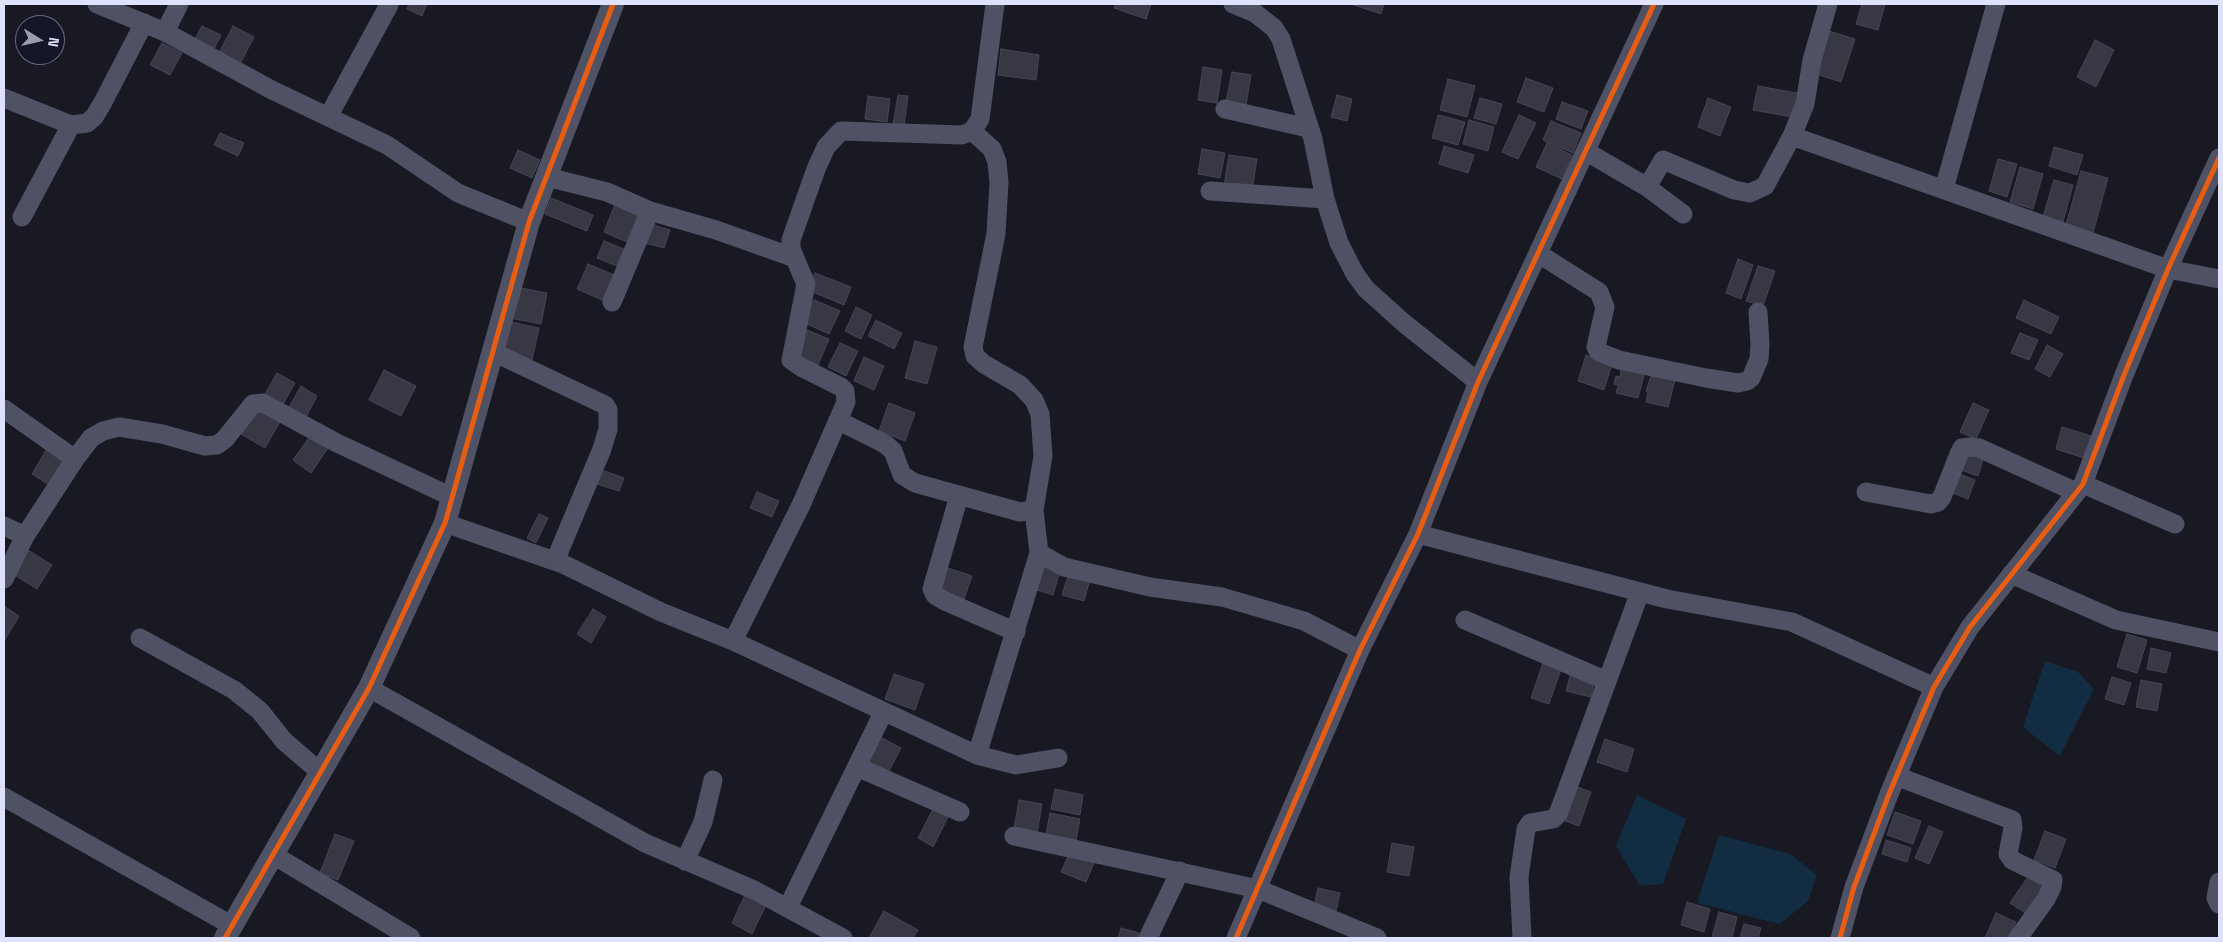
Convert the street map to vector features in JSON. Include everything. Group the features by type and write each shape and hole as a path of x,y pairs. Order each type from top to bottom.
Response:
{"street":[{"path":"97,4 165,32 387,145 458,193 529,222"},
{"path":"165,32 179,4"},
{"path":"4,797 228,932 368,688 445,523 529,222 613,4"},
{"path":"733,641 801,505 846,402 846,391 800,368 791,360 806,284 791,248 792,240 816,169 826,147 841,131 962,135 972,131 980,119 995,4"},
{"path":"1233,4 1255,13 1274,28 1277,34 1293,73 1325,199 1339,243 1355,274 1366,289 1405,324 1478,382"},
{"path":"1236,938 1360,650 1418,534 1478,382 1587,152 1654,4"},
{"path":"1647,187 1663,160 1734,190 1750,193 1766,186 1792,136 1805,104 1812,60 1828,4"},
{"path":"1944,189 1996,4"},
{"path":"328,116 389,5"},
{"path":"4,98 71,125 87,123 94,117 144,24"},
{"path":"1225,109 1308,128"},
{"path":"22,217 71,125"},
{"path":"972,131 992,149 997,162 999,182 996,234 973,347 975,356 984,364 1020,385 1034,400 1040,414 1044,456 1034,510 1039,553 977,755"},
{"path":"1792,136 2168,269 2219,279"},
{"path":"1587,152 1647,187 1683,214"},
{"path":"1840,938 1854,887 1896,776 1934,687 1970,627 2079,488 2168,269 2219,158"},
{"path":"547,177 607,192 650,211 716,230 795,258"},
{"path":"1210,191 1325,199"},
{"path":"612,302 650,211"},
{"path":"1539,254 1599,292 1605,307 1596,347 1599,352 1619,360 1706,378 1738,383 1747,381 1751,378 1759,359 1758,312"},
{"path":"493,352 605,405 608,410 608,429 602,449 555,561"},
{"path":"4,580 25,536 75,459 91,438 103,431 119,427 162,434 205,446 217,445 225,439 253,404 263,403 337,443 452,497"},
{"path":"4,409 75,459"},
{"path":"839,421 885,444 893,452 902,475 915,483 1020,512 1034,510"},
{"path":"1866,492 1931,504 1938,502 1942,498 1962,448 1970,446 2175,524"},
{"path":"958,496 932,589 935,595 945,601 1016,632"},
{"path":"445,523 555,561 660,612 733,641 883,713 977,755 1016,765 1058,758"},
{"path":"4,526 25,536"},
{"path":"1418,534 1689,604 1792,622 1934,687"},
{"path":"1039,553 1064,567 1150,587 1222,597 1304,621 1360,650"},
{"path":"2011,574 2116,620 2219,642"},
{"path":"1522,938 1519,877 1526,829 1530,822 1553,819 1558,814 1640,592"},
{"path":"1465,620 1607,681"},
{"path":"140,638 234,690 260,710 284,741 320,772"},
{"path":"368,688 645,843 754,890 843,938"},
{"path":"788,907 883,713"},
{"path":"857,767 960,812"},
{"path":"1896,776 2012,820 2014,828 2008,854 2012,860 2053,880 2052,887 2046,898 2018,938"},
{"path":"685,860 704,822 713,780"},
{"path":"1014,836 1258,889 1377,938"},
{"path":"272,854 411,938"},
{"path":"1148,938 1180,871"},
{"path":"2219,882 2216,892 2219,904"}],"water":[{"path":"2045,661 2078,672 2094,689 2060,756 2023,727"},
{"path":"1637,795 1686,819 1663,884 1640,886 1616,846"},
{"path":"1719,835 1790,854 1817,875 1808,901 1780,924 1697,903"}],"building":[{"path":"409,4 427,4 422,16 407,9"},
{"path":"1116,4 1151,4 1146,19 1114,8"},
{"path":"1351,4 1384,4 1381,14"},
{"path":"1862,4 1885,4 1878,30 1856,24"},
{"path":"202,26 221,35 213,51 194,41"},
{"path":"233,26 254,37 240,64 219,53"},
{"path":"1829,31 1855,39 1841,82 1816,74"},
{"path":"2095,40 2114,50 2096,87 2077,77"},
{"path":"162,43 182,53 170,75 150,65"},
{"path":"1001,49 1039,55 1036,80 998,75"},
{"path":"1203,67 1222,70 1217,103 1198,100"},
{"path":"1232,72 1251,75 1246,105 1226,102"},
{"path":"1526,78 1553,88 1544,112 1517,102"},
{"path":"1448,79 1475,86 1467,117 1440,110"},
{"path":"1758,86 1802,94 1798,118 1753,110"},
{"path":"898,95 908,96 904,126 893,125"},
{"path":"1337,95 1352,99 1347,121 1331,117"},
{"path":"868,96 890,99 887,122 865,119"},
{"path":"1480,98 1502,104 1496,124 1474,118"},
{"path":"1708,98 1731,107 1720,136 1698,127"},
{"path":"1562,102 1588,111 1581,129 1556,119"},
{"path":"1438,115 1465,122 1458,145 1432,138"},
{"path":"1519,115 1536,123 1518,159 1502,152"},
{"path":"1469,120 1494,127 1488,151 1463,144"},
{"path":"1551,121 1581,133 1573,153 1543,140"},
{"path":"220,133 244,143 238,156 214,145"},
{"path":"1547,143 1572,155 1562,179 1536,167"},
{"path":"1444,146 1474,155 1468,173 1439,164"},
{"path":"2054,147 2083,155 2077,175 2049,166"},
{"path":"1202,149 1225,153 1220,178 1198,174"},
{"path":"518,150 540,160 532,178 510,168"},
{"path":"1229,155 1257,159 1252,190 1224,185"},
{"path":"1998,159 2017,164 2007,197 1989,191"},
{"path":"2020,167 2043,174 2033,209 2010,202"},
{"path":"2081,171 2108,178 2091,240 2064,232"},
{"path":"2054,180 2073,185 2063,222 2043,217"},
{"path":"551,198 593,215 587,231 545,214"},
{"path":"617,199 640,209 627,242 604,232"},
{"path":"650,224 670,230 664,248 645,243"},
{"path":"604,241 624,249 617,266 597,258"},
{"path":"1738,259 1753,265 1741,299 1726,293"},
{"path":"588,264 614,275 602,300 577,289"},
{"path":"1758,266 1775,271 1763,306 1746,301"},
{"path":"815,273 851,287 844,305 808,290"},
{"path":"516,287 547,293 541,324 510,318"},
{"path":"814,300 840,311 829,334 803,322"},
{"path":"2024,300 2059,317 2051,334 2016,318"},
{"path":"856,307 872,315 861,339 845,331"},
{"path":"876,320 902,333 894,349 868,336"},
{"path":"506,321 539,328 532,360 499,353"},
{"path":"807,330 829,339 818,365 796,356"},
{"path":"2020,333 2038,340 2029,360 2011,353"},
{"path":"915,341 937,347 927,384 905,378"},
{"path":"840,343 858,351 846,376 828,367"},
{"path":"2047,345 2063,354 2050,377 2035,369"},
{"path":"1586,355 1612,364 1604,390 1578,381"},
{"path":"864,357 884,366 874,390 854,381"},
{"path":"1622,365 1645,371 1638,398 1616,393 1618,385 1614,384 1616,376 1620,377"},
{"path":"384,370 416,386 401,416 369,400"},
{"path":"1653,370 1676,376 1668,407 1646,402 1648,392 1646,391"},
{"path":"277,373 295,383 282,406 264,396"},
{"path":"301,386 317,396 304,421 287,411"},
{"path":"889,403 915,413 905,441 879,431"},
{"path":"1973,403 1989,410 1976,439 1960,432"},
{"path":"256,406 281,420 265,448 241,434"},
{"path":"2062,427 2091,436 2084,458 2056,449"},
{"path":"313,432 330,445 311,473 293,460"},
{"path":"49,445 68,456 49,485 32,474"},
{"path":"1966,450 1984,456 1978,476 1959,469"},
{"path":"596,468 624,478 619,491 591,482"},
{"path":"1957,473 1975,480 1968,499 1950,492"},
{"path":"757,492 779,501 772,517 750,508"},
{"path":"539,514 548,518 536,543 527,538"},
{"path":"28,550 52,565 37,589 13,574"},
{"path":"1041,565 1060,571 1053,595 1034,589"},
{"path":"945,567 972,576 964,599 938,591"},
{"path":"1069,573 1090,579 1084,601 1062,595"},
{"path":"4,606 19,616 4,641"},
{"path":"593,609 606,617 591,643 577,634"},
{"path":"2127,634 2147,640 2137,673 2117,667"},
{"path":"2151,648 2171,653 2166,673 2147,669"},
{"path":"1543,663 1561,669 1549,704 1531,698"},
{"path":"1571,673 1595,678 1591,697 1566,691"},
{"path":"894,674 924,684 915,710 885,699"},
{"path":"2112,677 2131,683 2124,705 2105,699"},
{"path":"2141,680 2162,684 2157,711 2136,707"},
{"path":"880,737 901,748 888,773 867,762"},
{"path":"1605,739 1634,749 1627,772 1597,762"},
{"path":"1577,787 1591,792 1579,826 1565,821"},
{"path":"1055,789 1083,795 1080,815 1051,809"},
{"path":"1019,800 1042,804 1037,834 1014,829"},
{"path":"935,805 950,813 933,847 918,838"},
{"path":"1895,812 1921,821 1913,844 1887,835"},
{"path":"1050,813 1080,819 1076,840 1046,834"},
{"path":"1929,826 1943,832 1929,864 1915,858"},
{"path":"2045,831 2066,839 2055,868 2034,860"},
{"path":"335,834 354,841 338,880 320,873"},
{"path":"1886,840 1911,848 1907,862 1882,854"},
{"path":"1392,843 1414,847 1409,876 1387,872"},
{"path":"1070,852 1094,863 1086,882 1061,872"},
{"path":"2028,877 2045,888 2027,914 2010,903"},
{"path":"1318,888 1340,893 1335,916 1313,911"},
{"path":"746,893 767,903 752,934 732,923"},
{"path":"1687,902 1710,909 1704,932 1681,925"},
{"path":"884,911 918,930 913,938 869,938"},
{"path":"1719,912 1737,917 1732,938 1712,937"},
{"path":"1996,913 2016,922 2008,938 1985,938"},
{"path":"1744,924 1761,928 1758,938 1740,938"},
{"path":"1121,928 1139,933 1138,938 1118,938"}],"cycle path":[{"path":"225,938 369,688 445,523 529,222 613,4"},
{"path":"1236,938 1360,650 1418,534 1478,382 1654,4"},
{"path":"1840,938 1854,887 1889,794 1934,687 1970,627 2083,484 2124,375 2168,269 2219,158"}]}
